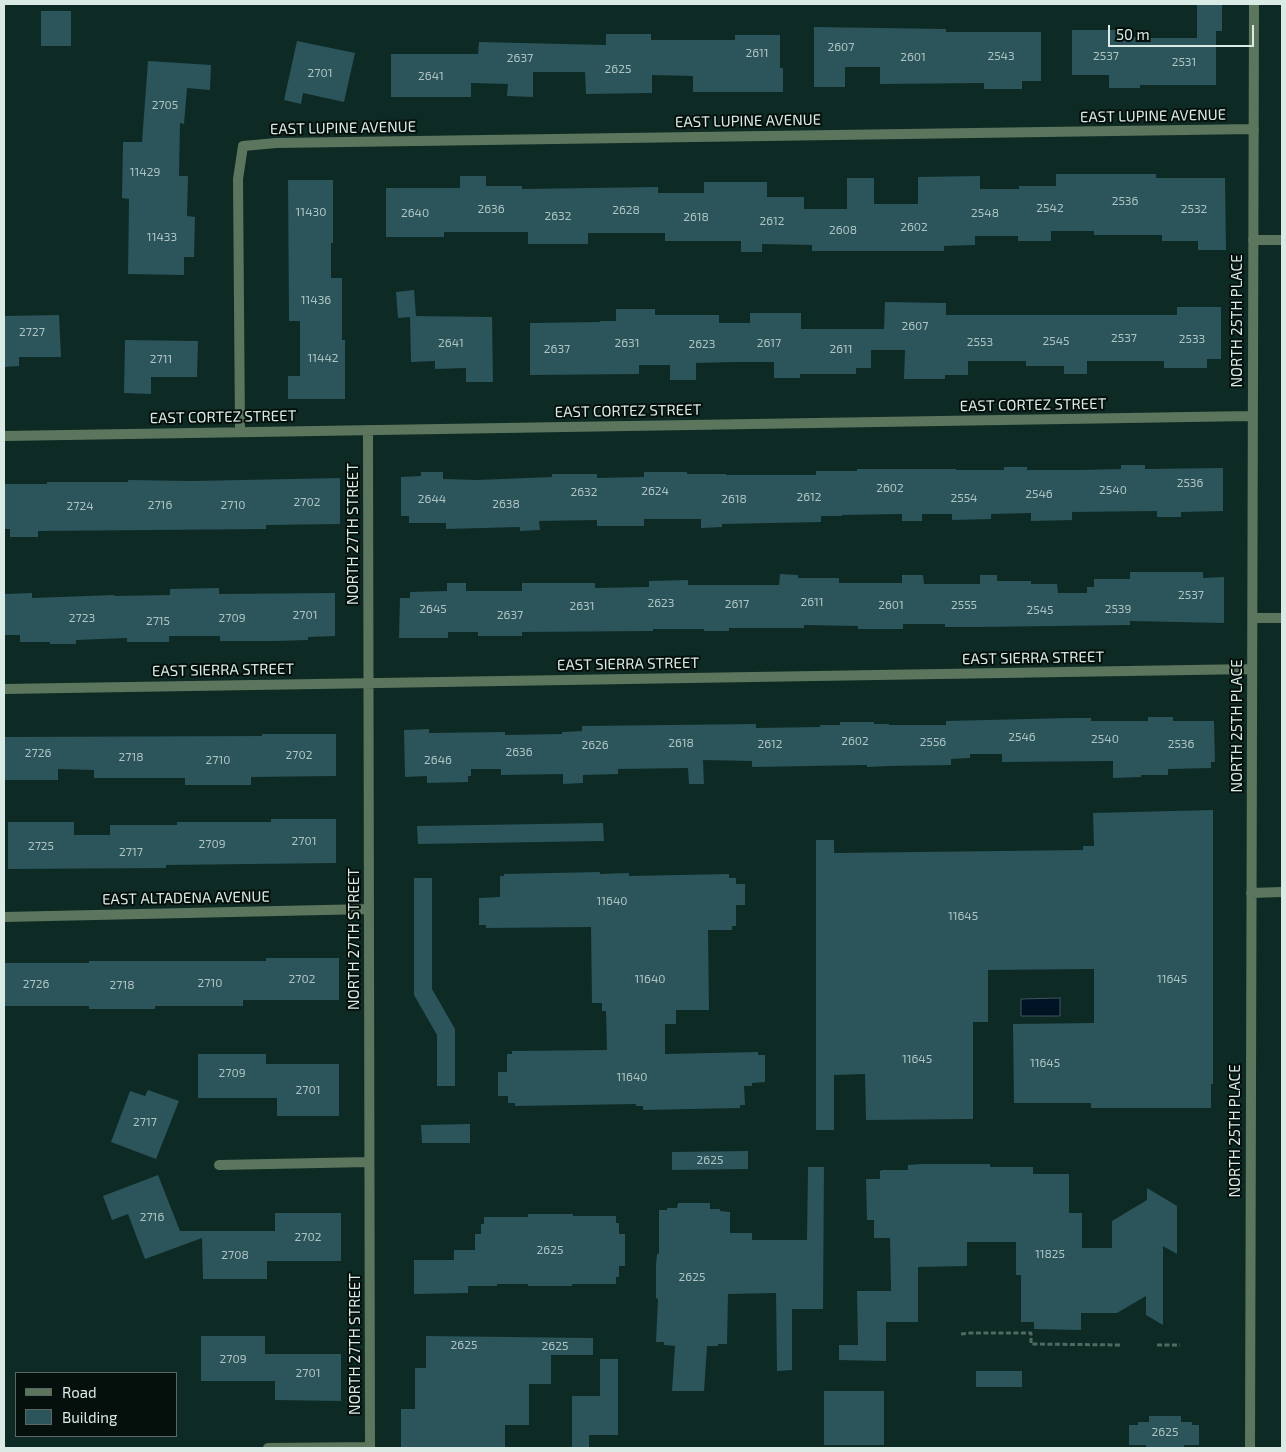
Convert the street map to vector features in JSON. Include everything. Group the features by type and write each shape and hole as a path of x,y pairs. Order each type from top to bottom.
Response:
{"street":[{"name":"NORTH 25TH PLACE","path":"1250,1448 1254,4"},
{"name":"EAST LUPINE AVENUE","path":"240,432 238,179 243,146 306,143 1254,129"},
{"path":"1253,240 1282,240"},
{"name":"EAST CORTEZ STREET","path":"4,436 1252,416"},
{"name":"NORTH 27TH STREET","path":"368,430 370,1447"},
{"path":"1252,618 1282,618"},
{"name":"EAST SIERRA STREET","path":"4,689 1252,669"},
{"path":"1251,893 1282,892"},
{"name":"EAST ALTADENA AVENUE","path":"4,917 369,909"},
{"path":"219,1165 369,1162"},
{"path":"268,1448 370,1447"}],"path":[{"path":"961,1334 971,1332 1031,1332 1031,1344 1122,1345"},
{"path":"1157,1345 1180,1346"}],"water":[{"path":"1060,998 1060,1016 1021,1016 1021,999"}],"building":[{"path":"1197,4 1222,4 1222,31 1216,31 1216,85 1140,85 1140,88 1109,88 1109,75 1072,75 1072,30 1126,30 1126,37 1140,38 1197,38"},
{"path":"41,11 71,11 71,46 41,46"},
{"path":"814,27 946,29 946,32 1041,32 1041,81 1022,81 1022,89 984,89 984,83 880,84 880,67 845,67 845,87 814,87"},
{"path":"606,34 651,34 651,40 735,40 735,35 780,35 780,68 783,68 783,92 693,92 693,76 652,75 652,93 586,94 585,72 533,72 533,97 507,96 508,84 471,83 471,97 391,97 391,54 478,54 479,42 606,45"},
{"path":"297,41 355,53 344,102 303,93 301,104 284,100"},
{"path":"148,61 211,65 210,90 187,88 184,124 180,123 179,176 188,176 187,216 195,217 194,257 184,257 184,275 128,274 129,199 122,198 123,142 142,142"},
{"path":"1056,174 1156,174 1156,178 1225,178 1226,250 1198,250 1198,241 1162,241 1162,235 1094,235 1094,231 1051,231 1051,241 1018,241 1018,236 975,236 975,245 944,246 944,251 812,251 812,245 762,244 762,252 741,252 741,241 665,241 665,233 588,233 588,244 528,244 528,232 444,232 444,237 386,237 386,188 460,188 460,176 486,176 486,186 522,186 522,189 658,187 658,193 704,193 704,182 767,182 767,197 804,197 804,209 847,209 847,178 874,178 874,204 918,204 918,177 980,176 980,189 1019,189 1019,186 1056,186"},
{"path":"288,180 333,180 331,278 342,278 342,340 345,340 345,399 288,399 288,376 300,376 300,321 289,321"},
{"path":"414,290 416,316 412,316 492,317 493,382 466,382 466,368 435,369 435,361 411,362 410,317 398,318 396,292"},
{"path":"885,302 946,303 946,315 1177,315 1177,307 1221,307 1221,359 1207,359 1207,368 1164,368 1164,361 1087,361 1087,374 1064,374 1064,366 1026,366 1026,361 968,361 968,375 945,375 945,379 904,379 905,350 871,350 871,368 856,368 856,374 800,374 800,378 774,378 774,362 733,362 696,363 696,380 670,380 670,365 639,365 639,374 530,375 530,323 616,321 616,309 655,309 655,315 719,315 719,323 750,323 750,313 801,313 801,329 884,329"},
{"path":"59,315 61,357 19,357 19,366 4,367 4,316"},
{"path":"125,340 198,341 197,377 151,377 151,394 124,393"},
{"path":"1121,465 1145,465 1145,469 1223,468 1223,511 1181,512 1181,517 1157,517 1157,511 1072,512 1072,520 1031,521 1031,513 991,514 991,519 952,520 952,514 922,514 922,521 902,521 902,514 842,515 821,516 821,522 722,524 722,527 701,528 701,519 644,519 644,526 597,526 597,520 539,521 540,530 520,531 520,527 446,529 446,523 409,523 409,516 401,516 401,477 421,476 421,472 443,472 443,479 477,480 552,477 552,474 597,474 597,478 644,477 644,472 687,472 687,474 726,475 816,475 816,471 857,471 857,469 1004,470 1004,467 1027,467 1027,470 1081,470 1121,469"},
{"path":"340,478 340,524 266,525 266,529 38,531 38,537 10,537 10,529 4,529 4,484 128,482 128,480 192,481"},
{"path":"1130,572 1203,572 1203,578 1224,577 1224,623 1130,621 1130,625 978,627 945,627 945,624 903,624 903,629 858,629 858,626 804,625 804,628 729,628 729,631 653,629 653,631 522,632 522,636 478,636 478,632 448,632 448,638 399,638 400,598 410,598 410,592 447,591 447,583 466,583 466,591 522,591 522,583 595,583 595,588 649,587 649,581 688,580 688,585 779,585 780,574 798,575 798,578 839,578 839,583 902,583 902,575 923,575 924,584 980,584 980,575 997,575 997,581 1031,581 1031,584 1057,584 1058,593 1087,593 1087,587 1094,587 1094,579 1130,579"},
{"path":"219,588 219,594 335,593 335,636 308,637 308,640 220,641 220,636 169,636 169,642 127,642 127,638 76,640 76,644 50,644 50,642 20,642 20,635 4,635 4,594 32,593 32,598 170,595 170,589"},
{"path":"1148,717 1173,717 1173,721 1214,721 1215,762 1211,762 1211,768 1168,769 1168,775 1113,778 1113,761 1002,762 1002,754 970,754 970,758 951,759 951,765 867,767 867,765 752,767 752,761 703,760 704,784 689,784 688,768 618,769 618,774 583,775 583,783 563,784 563,774 501,775 501,769 471,769 471,776 468,776 468,782 427,783 427,776 405,777 404,730 429,729 429,733 505,732 505,735 562,734 562,732 582,731 582,726 756,724 756,728 820,727 820,725 840,725 840,722 874,722 874,724 889,725 946,725 946,721 1069,718 1091,718 1091,721 1148,721"},
{"path":"262,734 336,734 336,776 251,777 251,785 185,785 185,778 94,778 94,770 58,769 58,780 4,780 4,737 262,736"},
{"path":"1213,810 1213,1084 1211,1084 1211,1108 1091,1108 1091,1103 1014,1103 1013,1024 1094,1023 1094,969 988,970 988,1022 973,1022 973,1119 866,1120 865,1074 834,1075 834,1130 816,1130 816,840 834,840 834,853 1083,850 1083,846 1094,846 1093,813"},
{"path":"271,819 336,819 336,863 166,865 166,868 8,869 8,822 74,822 74,835 110,835 110,825 177,825 177,822 271,822"},
{"path":"603,823 604,841 418,844 417,826"},
{"path":"600,872 600,874 629,873 629,876 729,874 729,878 736,878 736,884 745,884 745,905 736,905 736,926 732,926 732,930 708,930 709,1010 676,1010 676,1024 665,1024 665,1054 758,1052 758,1055 765,1055 765,1082 744,1086 745,1105 740,1105 740,1108 643,1110 643,1106 636,1106 636,1104 515,1106 515,1103 508,1103 508,1096 498,1096 498,1072 507,1072 507,1054 512,1054 512,1051 607,1050 606,1011 602,1011 602,1003 592,1003 591,927 486,928 486,925 479,925 479,898 500,897 500,876 504,876 504,874"},
{"path":"414,878 432,878 432,989 455,1029 455,1086 437,1086 437,1035 414,995"},
{"path":"266,958 339,958 339,1000 243,1000 243,1006 155,1006 155,1009 89,1009 89,1006 4,1006 4,963 266,961"},
{"path":"198,1054 266,1054 266,1064 339,1064 339,1116 277,1116 277,1098 198,1098"},
{"path":"148,1090 179,1101 156,1159 111,1142 130,1091 145,1096"},
{"path":"470,1124 470,1143 422,1143 421,1125"},
{"path":"748,1151 748,1169 672,1170 672,1152"},
{"path":"990,1164 990,1167 1033,1167 1033,1174 1069,1174 1069,1213 1082,1213 1082,1248 1112,1248 1112,1221 1147,1200 1147,1188 1177,1206 1177,1254 1163,1246 1163,1325 1146,1315 1146,1296 1117,1313 1081,1313 1081,1330 1034,1329 1034,1322 1021,1322 1021,1275 1016,1275 1016,1242 967,1242 967,1266 918,1267 918,1322 886,1322 886,1361 839,1360 839,1345 858,1345 857,1291 891,1291 890,1238 874,1238 874,1220 867,1220 866,1179 880,1179 880,1171 882,1170 908,1170 908,1165"},
{"path":"808,1167 824,1167 823,1309 792,1309 792,1370 777,1371 776,1293 728,1294 727,1344 707,1346 704,1391 672,1391 675,1346 664,1345 664,1342 656,1342 658,1299 656,1298 656,1265 657,1254 659,1254 659,1210 677,1208 678,1203 710,1203 710,1209 730,1212 730,1233 752,1233 752,1240 807,1240"},
{"path":"158,1175 180,1231 275,1231 275,1213 341,1213 341,1261 267,1261 267,1279 203,1279 202,1238 145,1259 128,1214 112,1220 103,1196"},
{"path":"528,1214 616,1216 616,1223 619,1223 619,1234 625,1234 625,1266 619,1266 619,1277 616,1277 616,1284 528,1286 528,1284 497,1284 497,1286 468,1286 468,1293 414,1294 414,1260 454,1260 454,1250 475,1250 475,1234 481,1234 481,1224 484,1224 484,1217 528,1217"},
{"path":"201,1336 265,1336 265,1354 341,1354 341,1401 275,1400 275,1381 201,1381"},
{"path":"426,1336 593,1338 593,1355 551,1355 551,1384 529,1384 529,1425 505,1425 505,1448 401,1448 401,1409 415,1409 415,1368 426,1368"},
{"path":"600,1359 618,1359 618,1435 589,1435 589,1448 572,1448 572,1396 600,1396"},
{"path":"976,1371 1022,1371 1022,1387 976,1387"},
{"path":"824,1391 884,1391 884,1445 824,1445"},
{"path":"1149,1416 1181,1416 1181,1422 1192,1422 1192,1425 1199,1425 1199,1445 1184,1445 1184,1448 1146,1448 1146,1445 1129,1445 1129,1425 1138,1425 1138,1422 1149,1422"}]}
